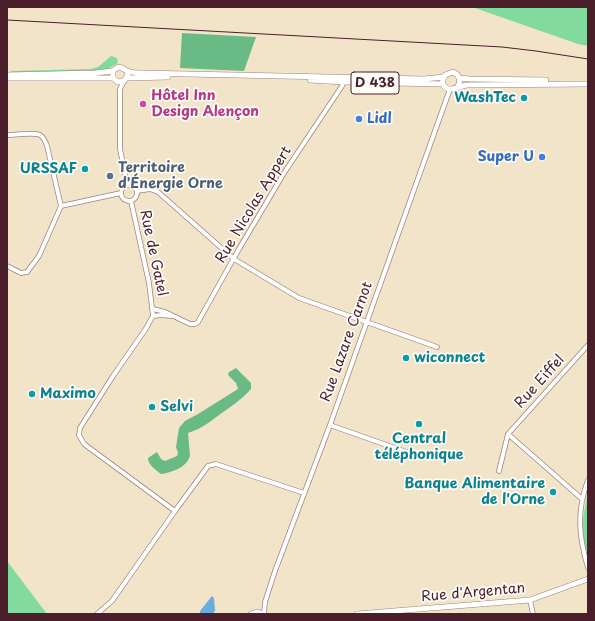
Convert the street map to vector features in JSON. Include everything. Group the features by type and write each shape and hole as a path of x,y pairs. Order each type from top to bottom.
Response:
{"main road":[{"path":"7,75 95,73 113,71 120,66 127,71 126,79 120,82 114,80 7,78"},
{"path":"113,71 114,80"},
{"name":"D 438","path":"127,71 140,73 434,82 443,84"},
{"path":"453,72 459,78 588,83 466,85 458,86 454,89 450,89 443,84 444,77 448,73 453,72"},
{"name":"D 438","path":"344,80 424,79 444,77"},
{"name":"D 438","path":"126,79 306,78"},
{"path":"458,86 460,82 459,78"},
{"name":"Rue d'Argentan","path":"358,614 530,600 588,579"},
{"path":"253,613 258,612 264,614"}],"street":[{"path":"126,79 120,90 120,150 127,184"},
{"path":"114,80 120,90"},
{"name":"Rue Nicolas Appert","path":"153,309 165,312 190,324 195,324 198,322 292,160 344,80"},
{"name":"Rue Lazare Carnot","path":"264,614 265,602 450,89"},
{"path":"7,135 40,135 44,140 47,146 62,206 38,256 27,272 21,273 7,266"},
{"path":"127,184 134,186 137,191 136,198 131,201 124,199 121,194 123,187 127,184"},
{"path":"137,191 150,189 158,192 234,259 299,298 437,347"},
{"path":"62,206 121,194"},
{"name":"Rue de Gatel","path":"131,201 153,309"},
{"path":"153,309 153,316 148,326 113,376 80,428 79,435 84,444 175,511"},
{"name":"Rue Nicolas Appert","path":"153,316 161,315 173,317"},
{"name":"Rue Eiffel","path":"508,434 588,345"},
{"path":"330,425 412,454"},
{"path":"498,471 508,434 582,499"},
{"path":"98,614 112,601 208,466 216,464 304,493"},
{"path":"588,480 582,499 579,527 588,568"},
{"path":"530,600 533,614"},
{"name":"Rue Lazare Carnot","path":"253,613 265,602"}],"green space":[{"path":"472,7 588,7 588,46 578,44"},
{"path":"182,33 256,37 244,71 180,68"},
{"path":"111,56 117,58 118,63 104,71 7,73 12,71 90,69 98,67"},
{"path":"236,368 251,383 251,389 210,422 188,433 190,456 188,460 178,469 161,474 151,465 148,458 157,452 161,459 165,461 177,456 178,453 176,447 179,428 185,421 238,389 236,383 228,375 229,372"},
{"path":"588,493 588,554 585,546 583,517"},
{"path":"7,561 47,614 7,614"}],"water":[{"path":"212,596 214,598 215,611 213,613 200,614 200,611"}],"railway":[{"path":"7,20 502,47 588,59"}],"place":[{"name":"WashTec","path":"524,98"},
{"name":"Hôtel Inn Design Alençon","path":"143,104"},
{"name":"Lidl","path":"359,119"},
{"name":"Super U","path":"542,157"},
{"name":"URSSAF","path":"85,169"},
{"name":"Territoire d'Énergie Orne","path":"110,176"},
{"name":"wiconnect","path":"406,358"},
{"name":"Maximo","path":"32,394"},
{"name":"Selvi","path":"152,407"},
{"name":"Central téléphonique","path":"419,424"},
{"name":"Banque Alimentaire de l'Orne","path":"553,492"}]}
